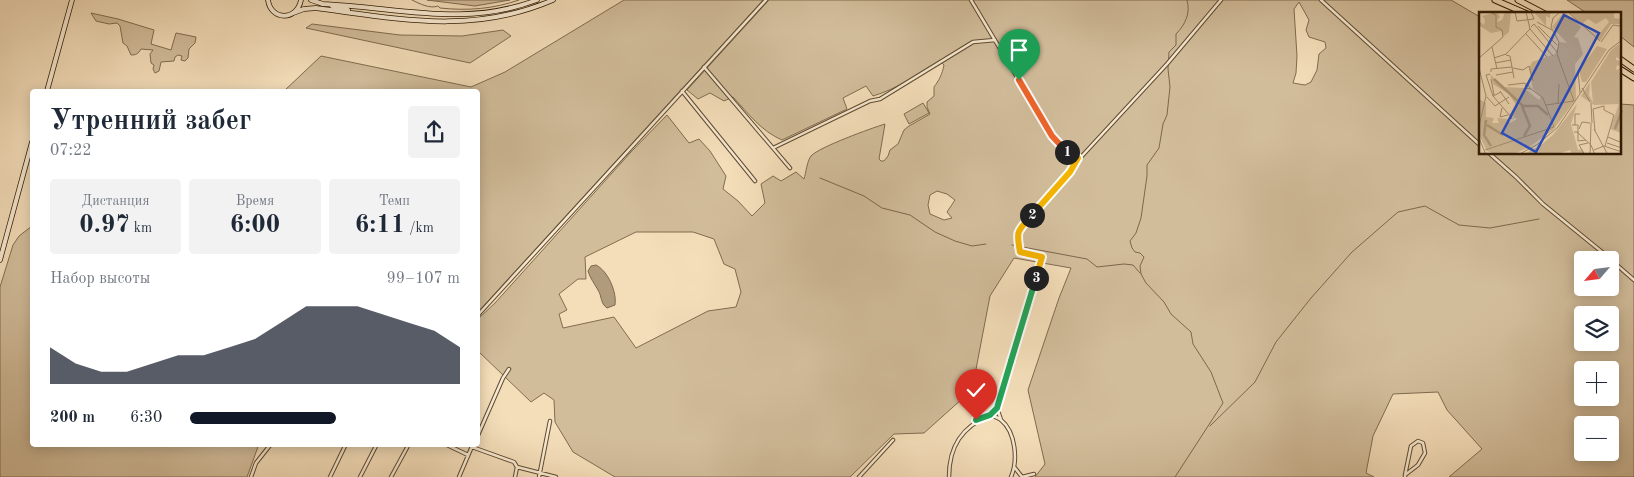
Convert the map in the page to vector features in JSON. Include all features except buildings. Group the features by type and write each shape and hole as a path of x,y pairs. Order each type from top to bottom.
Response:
{"highway":[{"path":"1495,0 1523,12"},
{"path":"1518,0 1541,12"},
{"path":"1622,60 1634,69"},
{"path":"1622,70 1634,78"}],"street":[{"path":"48,89 72,0"},
{"path":"264,0 271,10 280,16 288,16 310,8 421,21 464,22 507,15 527,10 552,0"},
{"path":"268,0 271,10"},
{"path":"293,14 299,8 300,0"},
{"path":"311,0 361,13"},
{"path":"322,4 454,16 499,11 537,0"},
{"path":"480,313 766,0"},
{"path":"971,0 1052,136 1073,158 1078,158"},
{"path":"949,477 954,448 962,433 976,420 990,415 997,408 1042,257 1020,252 1018,230 1070,172 1078,158 1082,156 1167,64 1220,0"},
{"path":"1322,0 1479,144"},
{"path":"773,148 870,101 880,99 973,42 995,40"},
{"path":"704,67 790,168"},
{"path":"682,91 755,182"},
{"path":"0,260 30,149"},
{"path":"1491,155 1543,204 1634,280"},
{"path":"480,430 503,378 509,369"},
{"path":"997,408 1001,420 1011,435 1015,455 1015,468 1011,477"},
{"path":"990,415 1001,420"},
{"path":"539,477 550,421"},
{"path":"859,477 893,440"},
{"path":"1418,441 1423,443 1425,453 1418,465 1405,476 1411,446 1418,441"},
{"path":"251,477 256,463 269,447"},
{"path":"330,477 345,447"},
{"path":"360,477 375,447"},
{"path":"391,477 407,447"},
{"path":"451,447 468,455"},
{"path":"459,477 472,447"},
{"path":"478,447 514,462 517,467 515,477"},
{"path":"517,467 556,477"},
{"path":"1015,468 1022,477 1034,474"}],"shaded area":[{"path":"427,0 510,0 475,6"},
{"path":"624,0 763,0 480,310 480,89 286,89 321,56 471,87 505,72"},
{"path":"769,0 1451,0 1479,16 1479,155 1622,155 1622,104 1634,105 1634,477 1449,477 1482,449 1447,410 1438,392 1393,394 1373,436 1366,473 1374,477 1035,477 1045,464 1028,390 1071,268 1014,258 990,296 972,390 924,433 894,434 850,477 615,477 573,452 555,422 554,400 544,393 531,402 480,353 480,317 667,115 689,143 699,139 710,151 726,176 723,189 752,216 765,203 761,184 773,176 781,181 796,172 804,179 810,158 816,152 846,138 885,124 879,159 884,161 890,150 898,144 904,130 930,114 927,102 934,96 934,87 944,65 940,61 899,85 873,96 866,86 843,98 847,109 782,140 761,127 733,97 724,101 710,93 698,99 687,90","holes":["1299,2 1309,20 1306,30 1309,37 1325,42 1326,48 1319,54 1317,70 1311,82 1305,85 1293,83 1296,73 1297,56 1294,9","937,191 947,194 955,200 947,212 952,218 944,220 930,214 928,205 930,195","636,232 693,232 714,239 724,264 735,269 741,292 736,307 708,311 636,348 614,317 563,328 559,314 567,310 559,294 578,279 586,279 585,257"]},
{"path":"1567,0 1634,0 1634,47 1622,38 1622,12 1585,12"},
{"path":"91,13 154,30 151,44 171,50 176,33 196,37 195,43 189,49 188,58 185,61 181,60 182,56 178,55 174,61 161,62 159,71 155,73 150,54 153,50 141,49 137,54 131,55 127,46 123,43 120,26 117,23 109,24 96,21"},
{"path":"312,24 400,35 462,36 503,30 511,36 470,63 306,28"},
{"path":"923,103 929,113 909,124 904,114"},
{"path":"30,228 30,447 258,447 247,477 0,477 0,287 13,245 19,236"},
{"path":"596,265 608,277 615,294 615,305 607,308 603,304 588,271 591,266"}],"waterway":[{"path":"412,0 428,6 460,9 490,7 519,0"},
{"path":"1175,477 1223,403 1211,372 1193,344 1191,332 1171,314 1164,302 1146,283 1141,274 1140,266 1144,257 1140,253 1135,252 1130,241 1136,233 1141,218 1147,165 1159,148 1163,124 1167,115 1170,87 1169,52 1176,45 1176,34 1186,18 1188,10 1187,0"},
{"path":"820,178 864,196 882,208 910,215 935,232 955,241 972,246 986,244"},
{"path":"1210,426 1255,382 1276,342 1311,298 1352,252 1398,212 1425,206 1459,225 1490,228 1539,219"},
{"path":"1012,245 1087,259 1097,267 1133,265 1140,273"}],"route":[{"path":"976,420 990,415 997,408 1042,257 1020,252 1018,230 1070,172 1078,158 1073,158 1052,136 1019,80"}]}
